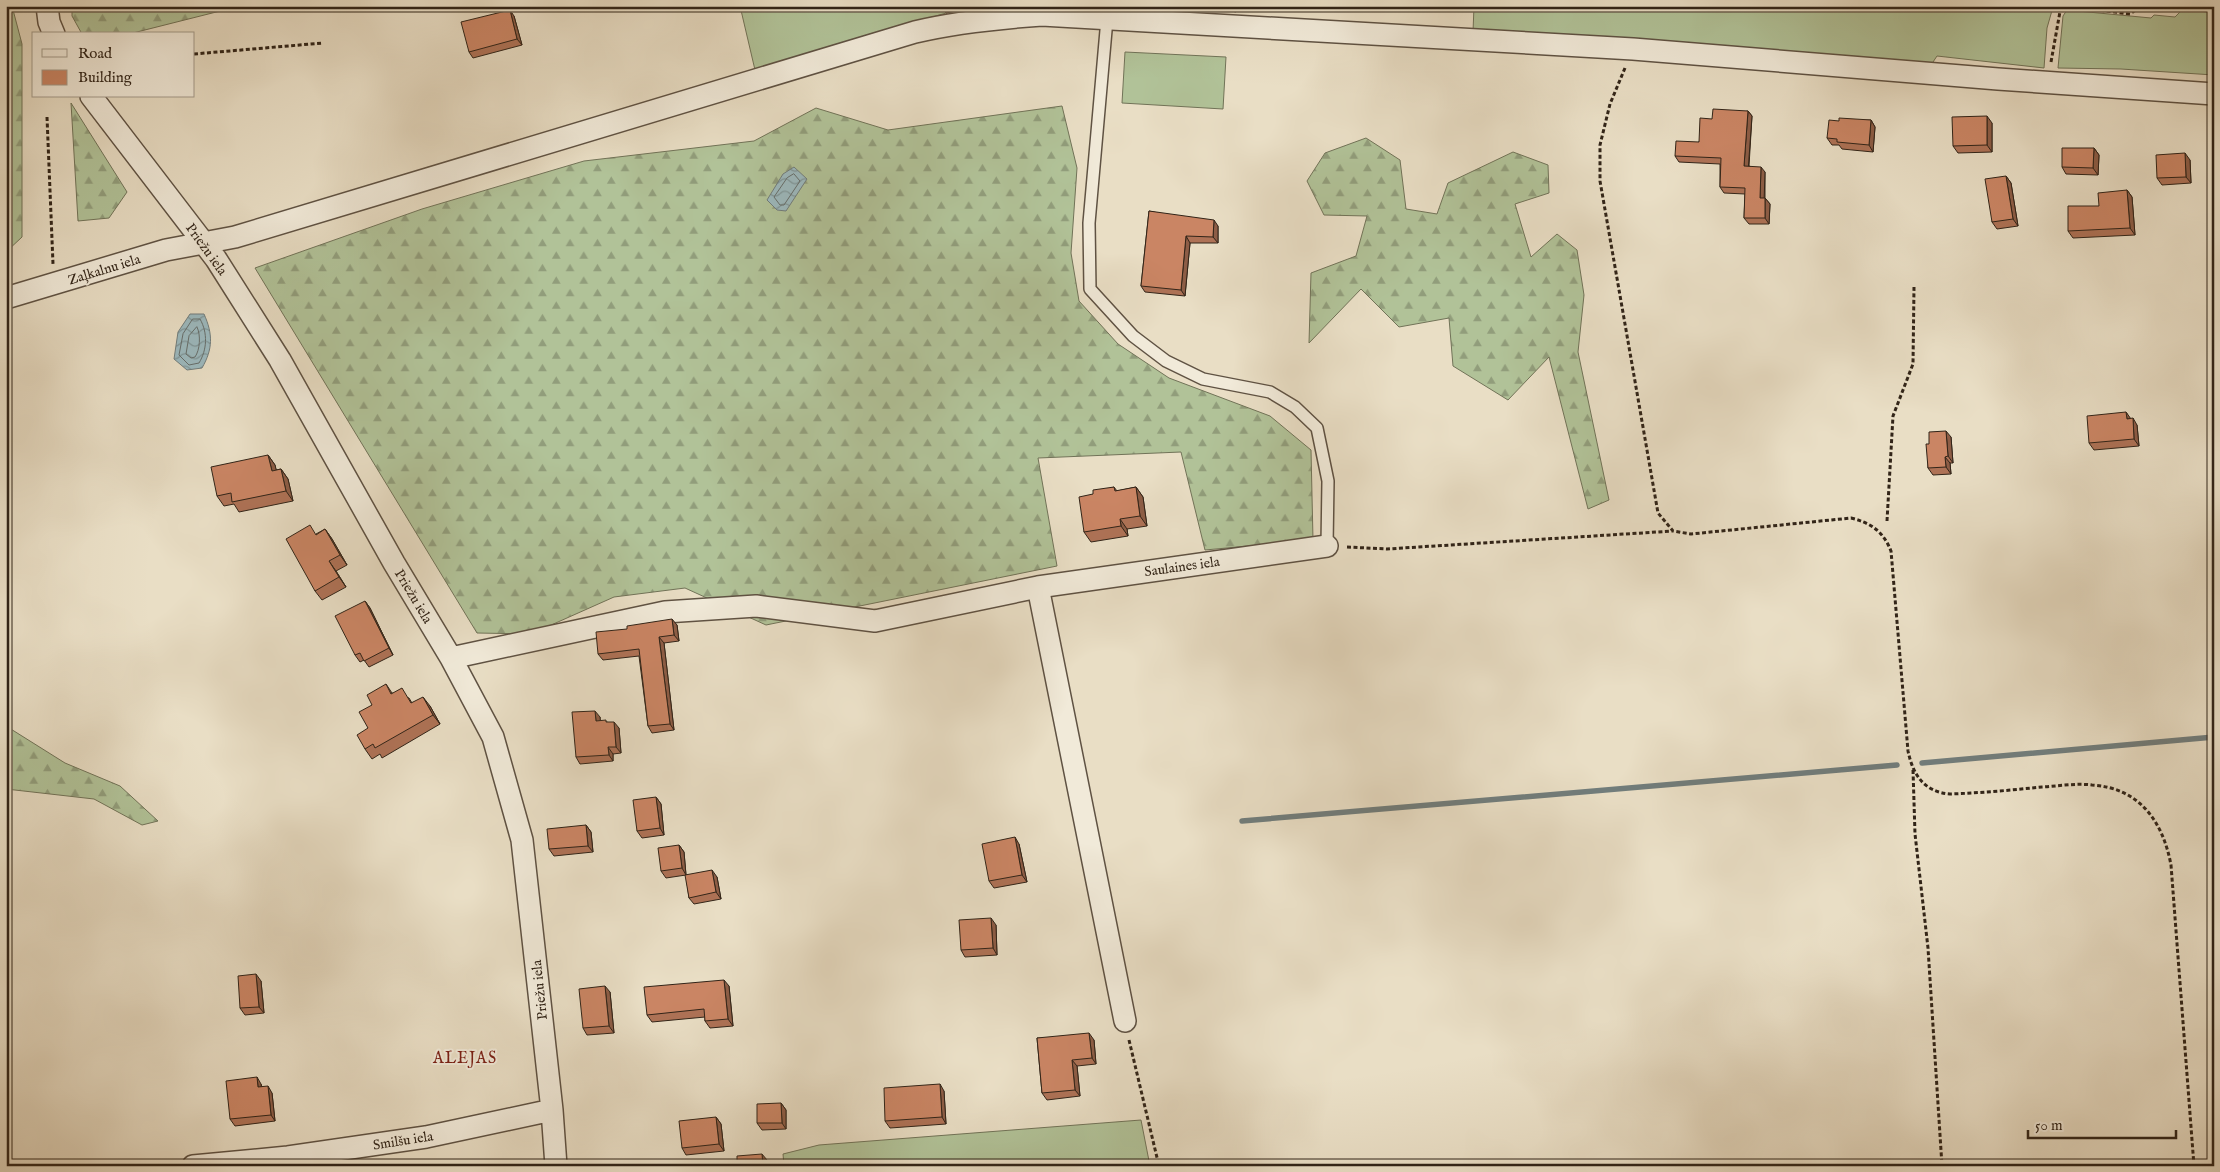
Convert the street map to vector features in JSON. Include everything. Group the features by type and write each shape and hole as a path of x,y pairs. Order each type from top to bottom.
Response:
{"street":[{"path":"47,6 49,22 53,32"},
{"name":"Zaļkalnu iela","path":"6,298 166,250 235,237 915,32 956,23 997,18 1042,15 1633,49 1998,79 2214,94"},
{"name":"Priežu iela","path":"93,98 203,242 280,360 394,563 451,658 493,738 522,840 552,1110 556,1166"},
{"name":"Saulaines iela","path":"451,658 665,612 756,606 875,621 1038,586 1327,546"},
{"path":"1038,586 1125,1021"},
{"name":"Smilšu iela","path":"193,1166 288,1157 426,1137 552,1110"}],"lane":[{"path":"1107,19 1088,223 1090,289 1133,336 1166,361 1203,379 1270,392 1296,407 1317,428 1328,481 1327,546"}],"path":[{"path":"2050,70 2061,6"},
{"path":"2068,6 2130,14 2140,7"},
{"path":"195,54 323,43"},
{"path":"1633,49 1610,104 1600,145 1600,181 1658,513 1673,530"},
{"path":"47,117 54,284"},
{"path":"1888,521 1893,416 1913,364 1914,287"},
{"path":"1327,546 1387,549 1673,530 1690,534 1851,518 1866,522 1878,530 1887,540 1891,551 1908,752 1913,770 1915,834 1928,948 1942,1166"},
{"path":"1913,770 1928,788 1950,794 2083,784 2104,786 2130,797 2152,814 2162,830 2171,865 2194,1166"},
{"path":"1125,1021 1159,1166"}],"green space":[{"path":"6,6 12,6 22,44 22,237 6,252"},
{"path":"72,6 240,6 137,32 81,32 72,16"},
{"path":"740,6 1108,6 967,9 946,13 755,70"},
{"path":"1474,6 2053,7 2047,28 2044,68 1937,56 1931,65 1473,32"},
{"path":"2183,9 2214,13 2214,75 2121,69 2058,68 2063,16 2067,10 2151,18 2154,15 2175,17"},
{"path":"1125,52 1226,57 1223,109 1122,103"},
{"path":"71,103 127,192 109,218 78,221"},
{"path":"1062,106 1077,168 1071,253 1079,301 1118,344 1169,378 1270,416 1311,450 1313,540 1205,550 1181,452 1038,458 1057,566 766,625 685,588 614,597 531,634 477,633 255,268 422,209 584,161 754,141 816,108 888,130"},
{"path":"1366,138 1400,160 1406,209 1437,214 1448,183 1513,152 1548,165 1549,193 1515,204 1531,257 1557,234 1577,250 1584,295 1578,352 1609,500 1588,509 1549,357 1508,400 1453,366 1449,318 1399,327 1361,289 1309,343 1311,273 1356,256 1367,216 1324,215 1307,181 1325,153"},
{"path":"6,726 65,763 120,786 158,821 142,825 94,799 6,789"},
{"path":"1141,1120 1150,1166 784,1166 783,1154 819,1145"}],"water":[{"path":"794,167 807,179 786,211 777,210 767,200 783,174"},
{"path":"190,314 204,314 209,328 210,348 202,368 187,370 174,359 178,332"}],"building":[{"path":"943,6 963,6 944,10"},
{"path":"510,10 517,39 469,52 461,22"},
{"path":"1713,109 1748,111 1744,166 1761,167 1760,198 1765,198 1765,218 1744,218 1745,188 1720,187 1721,158 1675,156 1676,141 1699,142 1700,118 1712,119"},
{"path":"1987,116 1987,145 1953,146 1952,117"},
{"path":"1839,118 1871,120 1869,145 1837,142 1837,139 1827,138 1829,120 1839,121"},
{"path":"2062,148 2094,148 2093,168 2062,167"},
{"path":"2185,153 2186,177 2157,178 2156,155"},
{"path":"2006,176 2013,219 1992,222 1985,179"},
{"path":"2127,190 2130,228 2068,231 2068,206 2099,206 2098,193"},
{"path":"1149,211 1214,220 1213,237 1186,236 1181,290 1141,286"},
{"path":"2126,412 2127,419 2133,418 2134,439 2089,443 2087,416"},
{"path":"1946,431 1948,456 1945,457 1946,467 1928,468 1926,444 1929,444 1929,432"},
{"path":"268,455 272,471 281,469 286,491 232,502 231,493 217,496 211,467"},
{"path":"1114,487 1115,491 1136,487 1140,516 1120,519 1121,526 1084,532 1079,497 1093,494 1093,490"},
{"path":"310,525 316,535 325,529 340,555 329,561 339,577 315,591 286,539"},
{"path":"365,601 389,648 364,661 360,653 355,655 335,616"},
{"path":"672,619 674,635 659,637 670,724 648,726 639,649 598,654 596,632 627,629 627,626"},
{"path":"386,684 391,694 402,688 411,703 423,697 433,715 375,748 373,744 365,749 357,735 368,728 359,712 372,705 367,695"},
{"path":"595,711 596,721 606,720 606,722 614,722 616,747 608,747 609,755 576,757 572,712"},
{"path":"656,797 660,828 637,831 633,800"},
{"path":"586,825 588,846 549,849 547,829"},
{"path":"1015,837 1022,875 989,881 982,844"},
{"path":"679,845 682,868 661,871 658,848"},
{"path":"712,870 716,892 689,898 685,875"},
{"path":"991,918 993,948 961,950 959,920"},
{"path":"256,974 259,1007 240,1008 238,976"},
{"path":"724,980 728,1019 705,1021 704,1009 647,1015 644,987"},
{"path":"605,986 609,1026 583,1028 579,989"},
{"path":"1089,1033 1092,1058 1072,1060 1075,1090 1042,1093 1037,1038"},
{"path":"257,1077 258,1087 268,1086 271,1115 230,1119 226,1081"},
{"path":"940,1084 942,1117 885,1121 884,1088"},
{"path":"781,1103 782,1123 757,1123 757,1104"},
{"path":"716,1117 719,1144 682,1148 679,1121"},
{"path":"762,1154 763,1166 737,1166 737,1156"}],"waterway":[{"path":"1922,763 2214,737"},
{"path":"1242,821 1897,765"}],"district":[{"name":"ALEJAS","path":"465,1057"}]}
